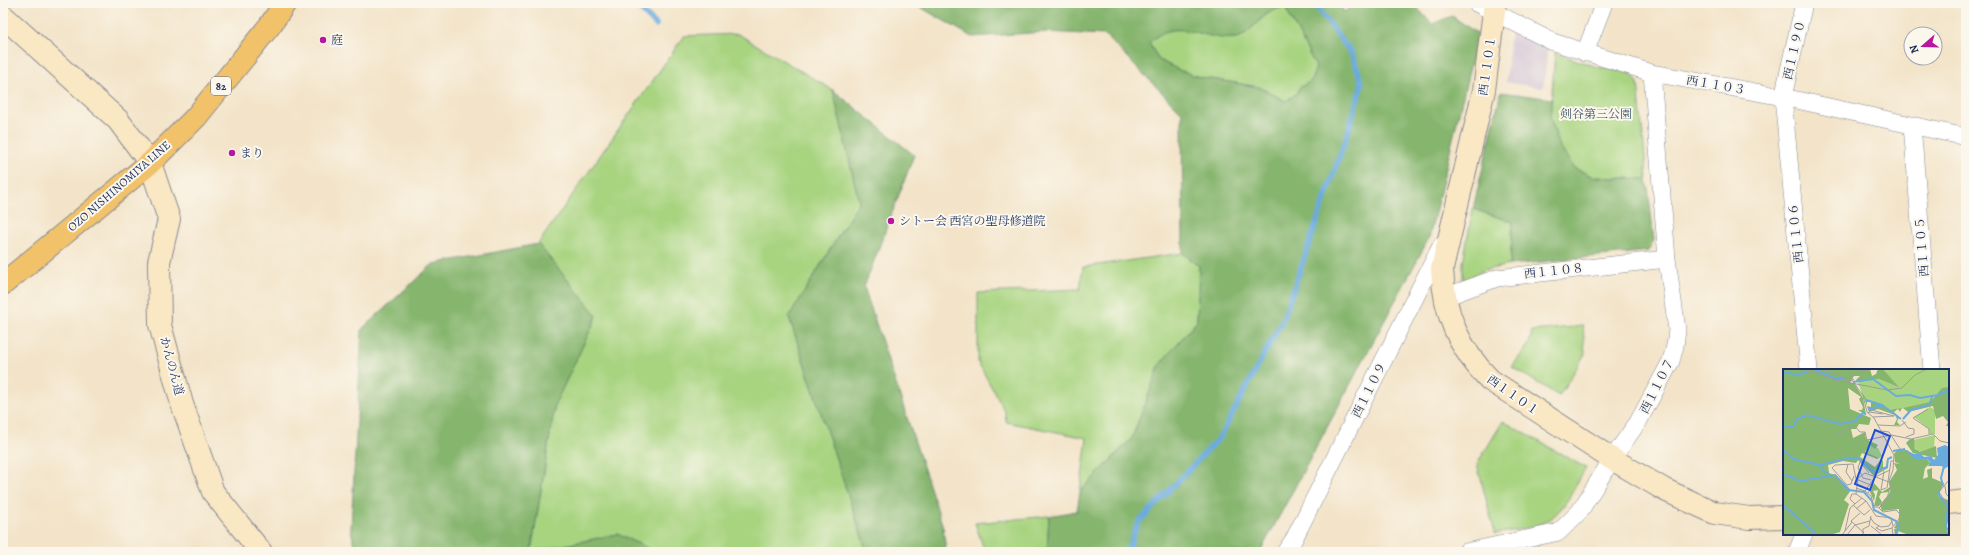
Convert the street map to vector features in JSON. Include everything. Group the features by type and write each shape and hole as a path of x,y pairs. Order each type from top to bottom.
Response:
{"main road":[{"name":"OZO NISHINOMIYA LINE","path":"3,284 150,163 196,117 271,24 285,3"}],"street":[{"path":"1585,53 1604,3"},
{"name":"西１１９０","path":"1783,97 1804,3"},
{"name":"西１１０３","path":"1488,6 1553,42 1652,73 1783,97 1966,137"},
{"name":"西１１０１","path":"1488,6 1484,90 1442,269 1445,297 1459,342 1478,369 1490,380 1612,459 1665,490 1715,513 1749,518 1783,516"},
{"name":"かんのん道","path":"3,16 118,120 150,163 169,219 159,262 160,325 182,404 213,492 261,552"},
{"name":"西１１０７","path":"1466,552 1560,532 1580,511 1612,459 1638,422 1671,361 1675,346 1676,330 1667,259 1652,73"},
{"name":"西１１０６","path":"1783,97 1809,369"},
{"name":"西１１０５","path":"1912,125 1932,369"},
{"name":"西１１０９","path":"1285,552 1294,539 1451,227"},
{"name":"西１１０８","path":"1445,297 1497,278 1667,259"},
{"path":"1949,503 1966,501"},
{"path":"1797,552 1804,535"}],"shaded area":[{"path":"1511,31 1522,34 1548,48 1543,88 1506,82"}],"green space":[{"path":"913,3 1339,3 1344,12 1358,3 1413,3 1432,24 1452,16 1478,34 1429,238 1260,552 1047,552 1049,516 1077,511 1080,492 1132,438 1160,364 1197,321 1199,266 1183,253 1182,113 1105,35 1046,32 972,37","holes":["1285,7 1316,67 1311,81 1299,88 1296,94 1286,101 1259,87 1199,77 1179,70 1159,60 1149,43 1159,35 1170,31 1180,30 1224,38 1236,38 1246,33 1270,12"]},
{"path":"1285,7 1316,67 1312,81 1299,88 1296,94 1286,101 1259,87 1199,77 1179,70 1159,60 1149,42 1160,32 1169,29 1188,30 1217,37 1236,38 1246,33 1263,17 1277,9"},
{"path":"738,34 833,90 859,202 789,317 867,552 656,552 617,534 531,552 555,404 597,316 538,244 684,36"},
{"name":"剣谷第三公園","path":"1555,53 1597,67 1631,73 1638,83 1647,179 1594,177 1574,168 1560,147 1550,117"},
{"path":"833,90 914,155 864,287 943,527 946,552 867,552 789,317 859,202"},
{"path":"1501,92 1552,99 1550,117 1560,147 1574,168 1594,177 1647,179 1654,240 1649,251 1510,265 1513,222 1473,209"},
{"path":"1473,209 1513,222 1510,265 1484,270 1463,281 1463,262"},
{"path":"538,244 597,316 555,404 531,552 355,552 351,528 362,329 433,264"},
{"path":"1183,253 1199,266 1197,321 1160,364 1132,438 1080,492 1087,438 1006,422 1005,412 978,362 978,293 1080,289 1083,267"},
{"path":"1583,326 1585,354 1559,396 1512,367 1529,344 1532,331"},
{"path":"1503,421 1586,468 1568,499 1557,514 1543,523 1532,527 1495,534 1477,464"},
{"path":"1049,516 1047,552 985,552 975,523"},
{"path":"617,534 656,552 534,552"}],"waterway":[{"path":"634,3 656,25"},
{"path":"1127,552 1138,523 1220,437 1283,319 1348,132 1362,83 1352,54 1314,3"}],"place":[{"name":"庭","path":"323,40"},
{"name":"まり","path":"232,153"},
{"name":"シトー会 西宮の聖母修道院","path":"891,221"}]}
